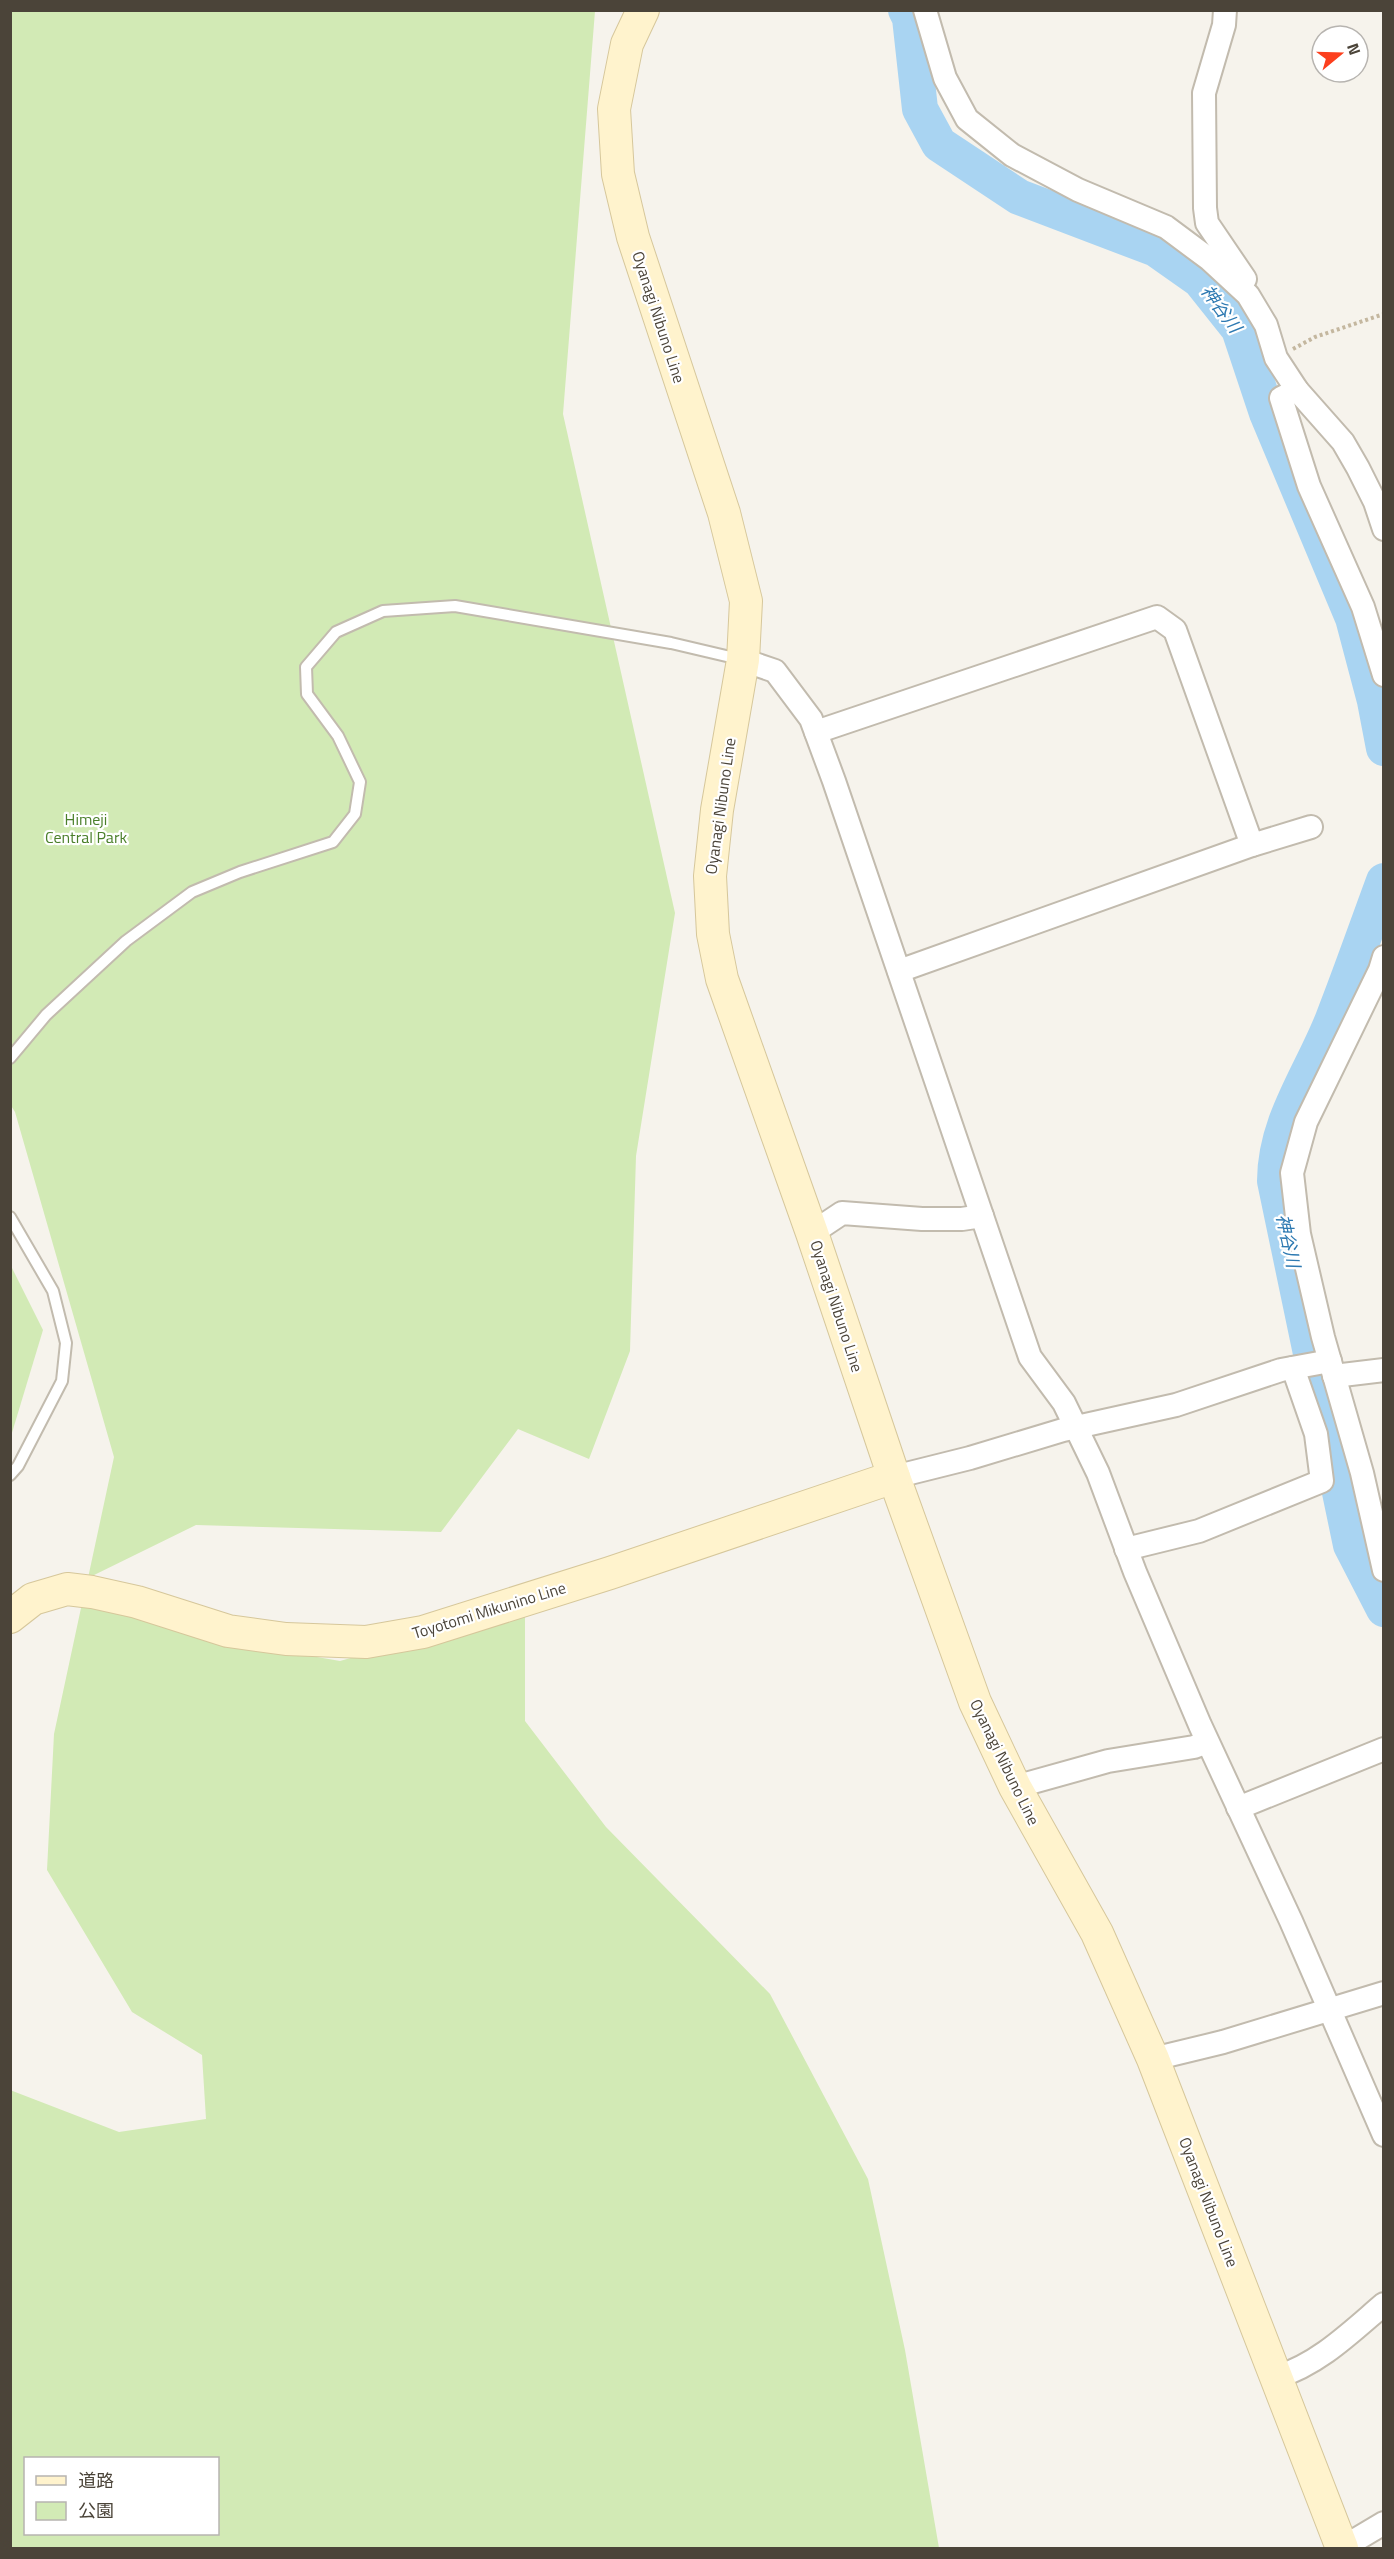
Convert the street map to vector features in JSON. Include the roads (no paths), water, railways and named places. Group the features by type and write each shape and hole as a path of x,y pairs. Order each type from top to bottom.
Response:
{"main road":[{"name":"Oyanagi Nibuno Line","path":"643,10 627,44 614,109 618,174 633,237 724,513 746,601 743,660 717,810 710,876 713,934 722,979 812,1233 894,1477 975,1702 1015,1787 1097,1933 1153,2059 1342,2548"},
{"name":"Toyotomi Mikunino Line","path":"10,1617 33,1599 67,1589 137,1602 228,1631 286,1639 366,1642 423,1632 621,1569 894,1477"}],"street":[{"path":"925,10 945,78 966,119 1012,155 1078,190 1166,227 1209,259 1248,295 1266,325 1276,358 1297,390 1342,442 1375,502 1383,529"},
{"path":"1226,10 1224,25 1204,93 1205,208 1207,224 1246,282 1241,289"},
{"path":"1174,233 1181,229 1207,224"},
{"path":"1297,390 1281,398 1309,486 1363,607 1383,675"},
{"path":"816,732 1157,617 1175,630 1252,845"},
{"path":"743,660 775,671 811,719 1030,1357 1064,1403 1098,1473 1126,1549 1207,1742 1330,2011 1383,2135"},
{"path":"899,971 1252,845 1311,827"},
{"path":"1383,957 1380,970 1306,1122 1292,1173 1299,1234 1329,1366 1362,1473 1383,1570"},
{"path":"812,1233 842,1213 932,1219 982,1216"},
{"path":"894,1477 970,1458 1075,1427 1176,1405 1281,1370 1329,1366 1383,1370"},
{"path":"1126,1549 1199,1531 1322,1480 1316,1434 1296,1368"},
{"path":"1015,1787 1108,1761 1194,1747 1207,1742"},
{"path":"1238,1808 1383,1749"},
{"path":"1153,2059 1223,2042 1383,1993"},
{"path":"1277,2377 1296,2371 1331,2349 1383,2304"},
{"path":"1342,2548 1383,2523"}],"lane":[{"path":"10,1058 46,1015 126,941 192,892 240,872 333,842 355,814 360,782 338,736 307,694 306,668 336,632 383,611 455,606 672,644 743,660"},
{"path":"10,1216 53,1291 66,1343 62,1381 18,1466 10,1475"}],"waterway":[{"name":"神谷川","path":"906,10 910,18 920,109 939,144 1019,197 1156,249 1200,280 1239,329 1267,413 1353,618 1375,701 1384,748"},
{"name":"神谷川","path":"1384,881 1333,1019 1288,1118 1281,1138 1275,1181 1351,1545 1384,1609"}],"park label":[{"name":"Himeji Central Park","path":"86,828"}]}
